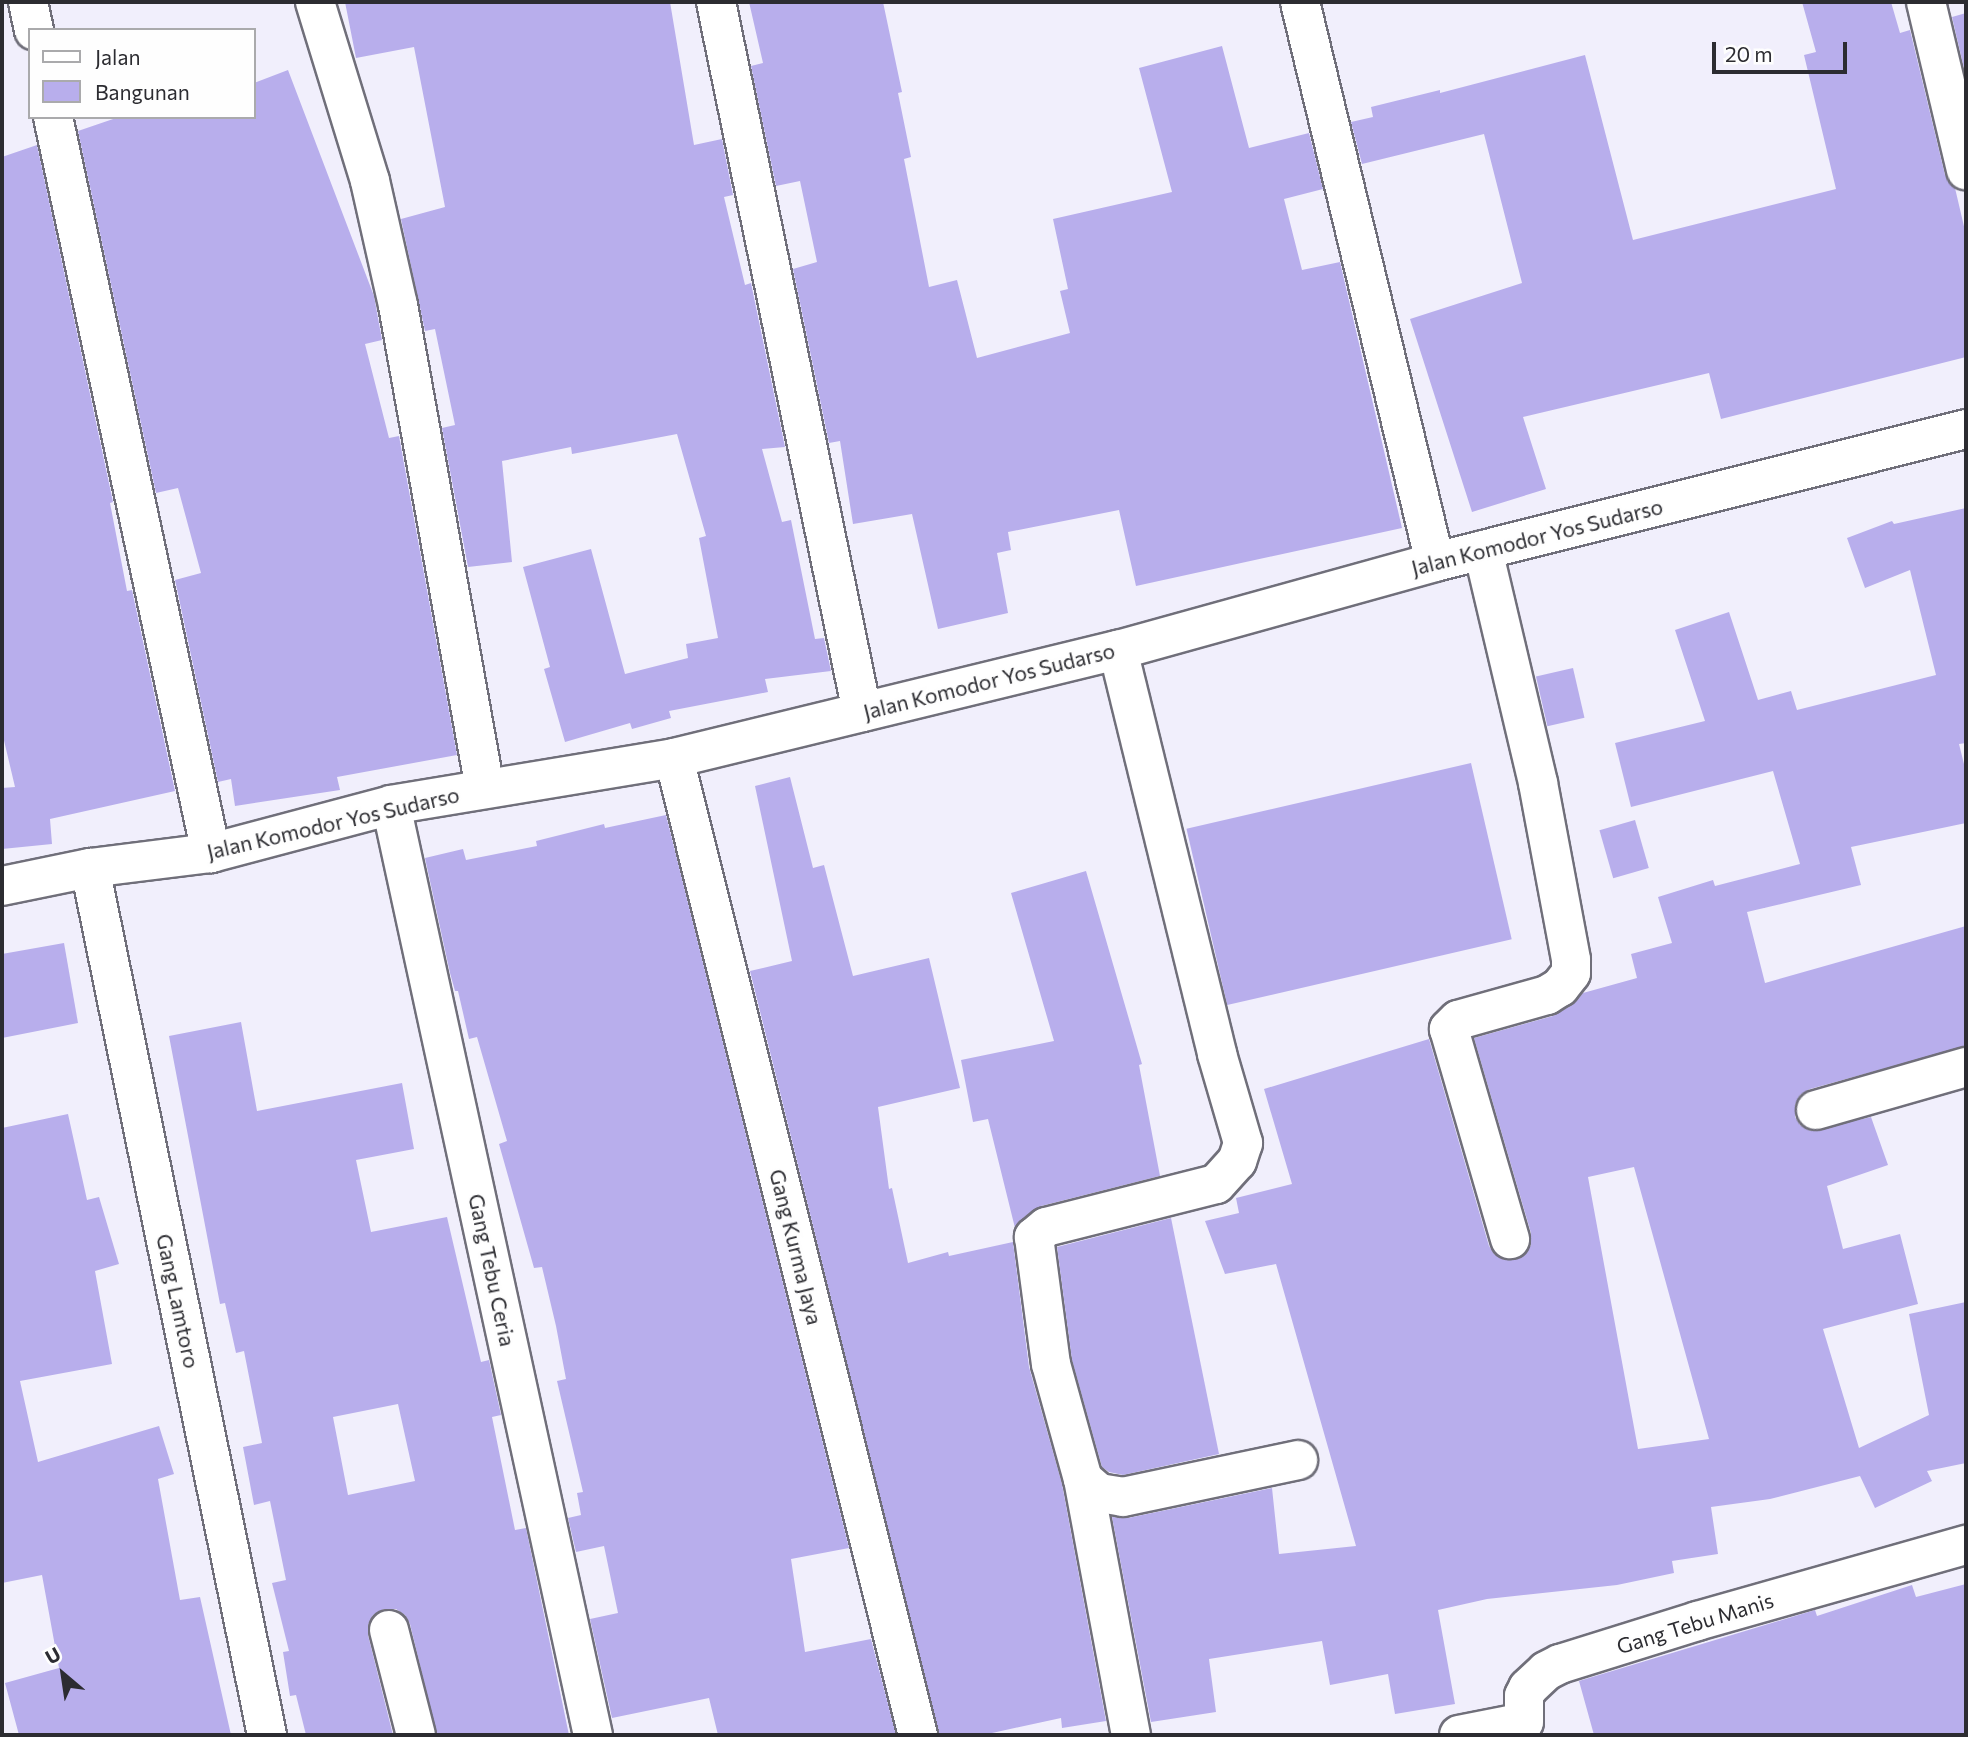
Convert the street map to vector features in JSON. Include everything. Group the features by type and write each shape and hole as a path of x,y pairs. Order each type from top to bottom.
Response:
{"street":[{"path":"28,2 34,28"},
{"path":"315,2 370,181 398,305 485,788"},
{"path":"716,2 862,712"},
{"path":"1300,2 1435,562"},
{"path":"1926,2 1966,170"},
{"path":"53,119 211,853"},
{"name":"Jalan Komodor Yos Sudarso","path":"2,886 90,868 211,853 391,805 674,758 1118,650 1435,562 1966,429"},
{"path":"1483,550 1538,783 1572,960 1571,973 1560,987 1547,995 1458,1020 1449,1029 1510,1238"},
{"path":"1118,650 1217,1054 1243,1143 1237,1161 1216,1184 1046,1227 1034,1237 1051,1364 1083,1479 1130,1735"},
{"name":"Gang Kurma Jaya","path":"674,758 918,1735"},
{"name":"Gang Tebu Ceria","path":"391,805 593,1735"},
{"name":"Gang Lamtoro","path":"90,868 267,1735"},
{"path":"1816,1110 1966,1067"},
{"path":"1083,1479 1099,1493 1123,1497 1298,1460"},
{"name":"Gang Tebu Manis","path":"1459,1735 1526,1729 1524,1696 1528,1688 1546,1671 1560,1664 1696,1621 1966,1545"},
{"path":"389,1630 416,1735"}],"building":[{"path":"345,2 670,2 694,145 722,139 733,195 724,197 745,285 751,283 785,447 762,449 782,522 791,520 815,639 824,638 831,671 765,679 768,692 669,711 671,718 632,729 630,723 565,742 544,669 550,667 523,567 591,549 625,674 688,658 686,644 718,638 699,538 706,536 677,434 572,454 571,447 502,461 512,562 468,567 442,428 455,425 435,329 425,331 401,219 445,207 414,47 356,58"},
{"path":"749,2 883,2 902,92 898,93 911,157 904,159 929,287 957,280 977,358 1070,333 1060,291 1068,289 1053,219 1172,192 1139,68 1222,46 1249,148 1309,133 1323,189 1284,199 1302,270 1340,262 1402,528 1136,586 1119,510 1008,532 1011,550 997,553 1008,613 938,629 912,514 853,524 840,441 829,443 793,269 817,262 800,181 776,186 751,66 763,63"},
{"path":"1802,2 1891,2 1900,33 1910,30 1945,175 1955,188 1966,235 1966,357 1721,419 1709,373 1523,417 1546,489 1472,512 1410,319 1522,283 1484,134 1362,164 1351,122 1373,117 1371,107 1440,90 1440,93 1585,55 1633,240 1836,189 1804,55 1816,52"},
{"path":"1966,13 1966,77 1952,17"},
{"path":"288,70 374,296 382,340 365,344 389,438 399,436 457,755 337,777 340,790 235,806 231,779 218,782 175,580 201,573 178,488 156,493 78,131 113,119 256,119 256,82"},
{"path":"37,145 113,502 110,503 127,591 132,590 175,791 50,819 52,844 2,849 2,788 15,787 2,732 2,157"},
{"path":"1966,508 1966,743 1959,744 1966,772 1966,823 1851,847 1861,885 1747,912 1765,983 1966,926 1966,1046 1810,1089 1800,1095 1795,1105 1795,1117 1800,1125 1811,1131 1871,1117 1888,1165 1827,1186 1843,1249 1900,1234 1918,1304 1823,1329 1859,1448 1929,1415 1909,1314 1966,1302 1966,1463 1927,1471 1932,1481 1875,1508 1860,1476 1770,1499 1711,1507 1718,1554 1672,1561 1674,1573 1617,1585 1487,1599 1438,1610 1455,1704 1395,1714 1388,1674 1330,1685 1322,1641 1209,1659 1216,1712 1151,1722 1112,1517 1128,1518 1272,1488 1279,1554 1356,1546 1276,1264 1225,1274 1205,1221 1239,1213 1236,1198 1292,1184 1264,1089 1429,1039 1489,1246 1494,1254 1504,1260 1515,1260 1525,1255 1531,1245 1531,1233 1474,1038 1553,1016 1572,1005 1583,993 1637,978 1631,954 1672,943 1658,897 1713,880 1715,886 1800,864 1773,771 1631,807 1615,743 1705,721 1675,630 1729,612 1758,700 1791,691 1797,710 1936,675 1910,570 1865,588 1847,538 1892,521 1894,524","holes":["1634,1167 1709,1439 1638,1449 1588,1177"]},
{"path":"1573,668 1584,718 1547,726 1536,677"},
{"path":"1471,763 1512,939 1227,1005 1186,829"},
{"path":"790,777 813,868 824,865 853,976 929,958 960,1088 878,1107 889,1189 892,1188 908,1263 948,1252 949,1256 1013,1242 1029,1367 1062,1484 1106,1721 1062,1728 1061,1718 983,1735 939,1735 750,971 792,961 755,786"},
{"path":"666,815 849,1548 791,1559 805,1652 871,1639 896,1735 718,1735 709,1698 612,1718 590,1619 618,1613 604,1546 576,1552 568,1518 581,1515 577,1493 583,1492 557,1381 566,1379 556,1326 542,1267 534,1268 499,1144 507,1141 477,1037 469,1039 458,991 455,991 425,858 463,849 466,860 537,846 536,841 604,824 605,828"},
{"path":"1635,820 1649,868 1613,878 1599,830"},
{"path":"1086,871 1142,1064 1139,1065 1160,1176 1041,1206 1015,1228 988,1119 973,1122 961,1060 1054,1041 1011,893"},
{"path":"64,943 78,1023 2,1038 2,954"},
{"path":"241,1022 257,1111 402,1083 414,1149 356,1160 371,1232 447,1217 481,1362 489,1360 501,1415 492,1417 515,1530 526,1528 569,1735 437,1735 410,1624 405,1615 396,1609 384,1609 373,1615 368,1625 368,1635 393,1735 306,1735 296,1695 290,1696 283,1652 289,1651 272,1583 286,1580 270,1501 254,1505 243,1447 262,1443 244,1351 236,1353 225,1303 220,1304 169,1036","holes":["398,1404 415,1481 348,1495 333,1417"]},
{"path":"68,1114 87,1200 99,1197 119,1264 95,1271 112,1364 20,1381 38,1462 159,1426 174,1474 158,1479 180,1600 200,1597 231,1735 19,1735 5,1683 59,1668 42,1575 2,1583 2,1128"},
{"path":"1171,1218 1219,1454 1123,1475 1109,1472 1102,1467 1072,1360 1057,1247"},
{"path":"1966,1584 1966,1735 1594,1735 1579,1681 1815,1610 1817,1616 1912,1585 1916,1597"}]}
